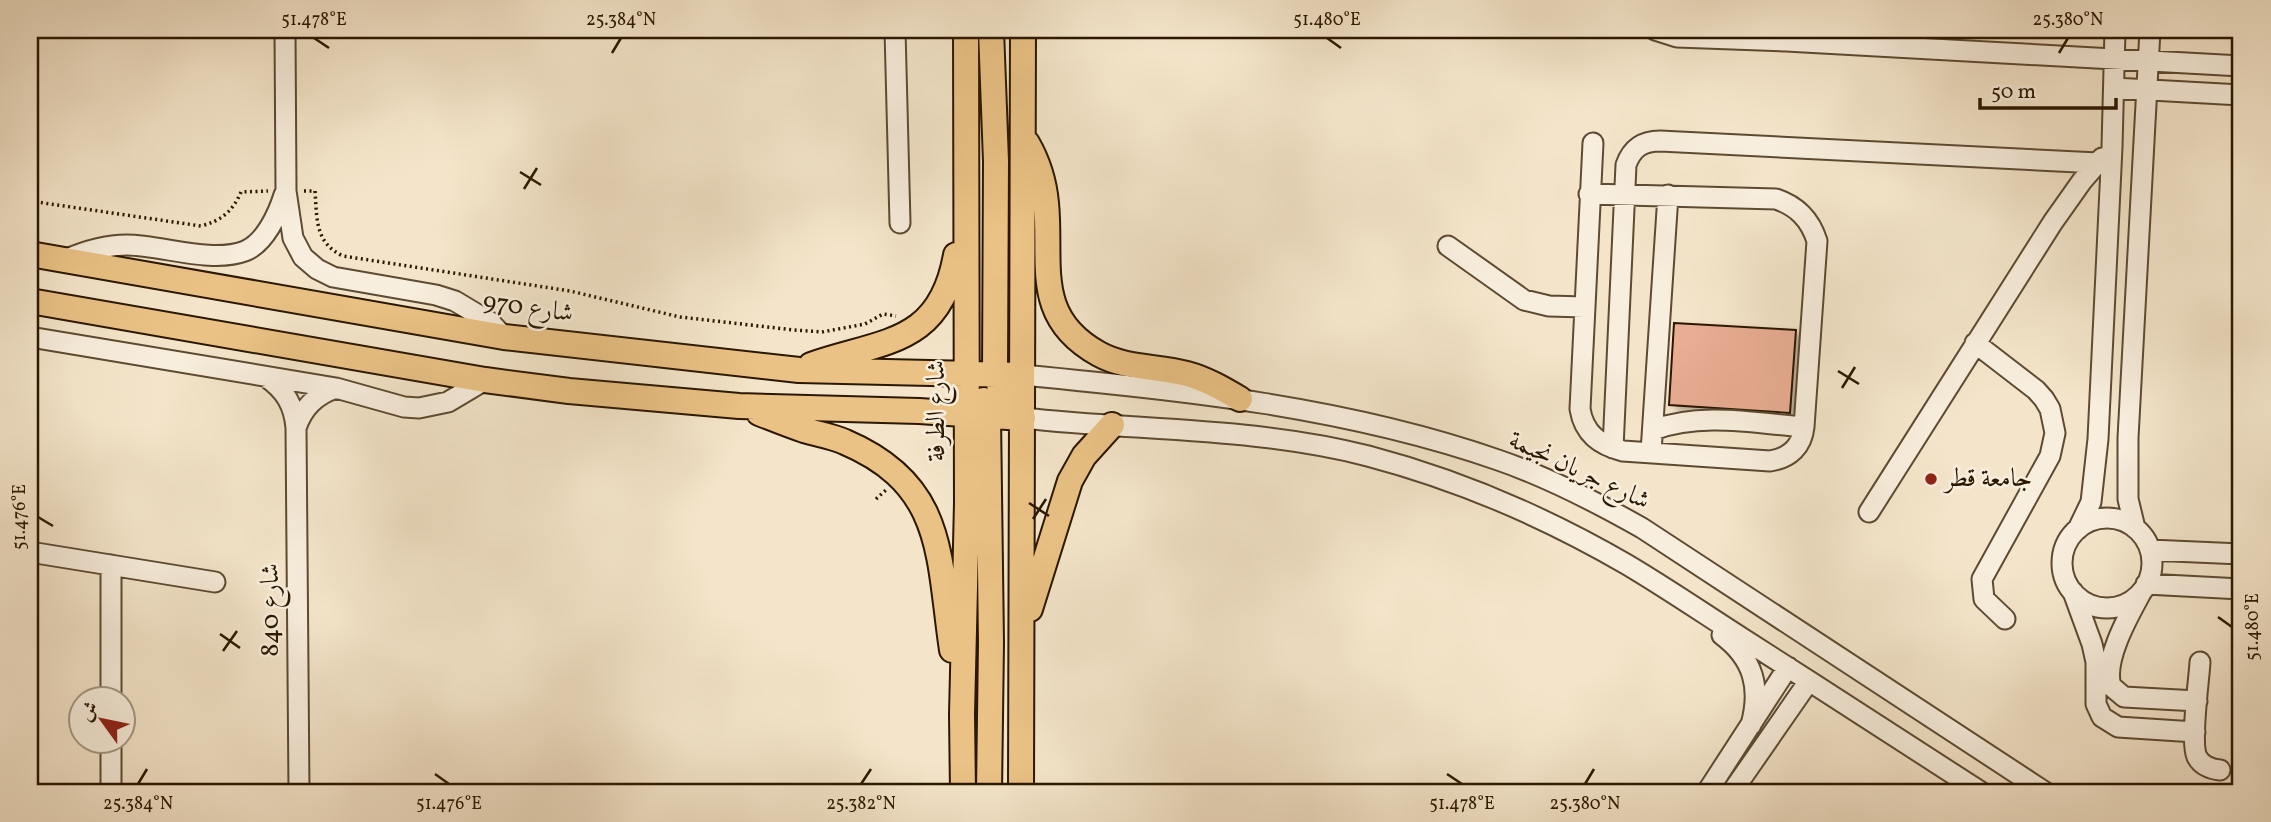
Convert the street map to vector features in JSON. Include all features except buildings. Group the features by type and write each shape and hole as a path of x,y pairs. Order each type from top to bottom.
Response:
{"main road":[{"name":"شارع الطرفة","path":"966,30 966,374"},
{"path":"991,30 996,161 995,374 1004,399 1023,418"},
{"path":"1021,792 1023,30"},
{"path":"1024,138 1041,172 1045,193 1048,285 1063,322 1071,333 1081,342 1113,360 1186,373 1240,399"},
{"path":"799,370 846,352 884,345 913,330 934,309 950,285 956,255 967,233"},
{"name":"شارع 970","path":"30,254 505,337 799,370 1022,375"},
{"path":"30,301 485,380 569,391 738,406 1023,418"},
{"path":"966,374 979,390 977,415 991,630 989,792"},
{"path":"738,406 843,441 877,457 916,495 931,523 940,555 962,714"},
{"name":"شارع الطرفة","path":"963,792 967,503 977,415"},
{"path":"1020,644 1070,481 1084,456 1112,425"}],"street":[{"path":"285,30 286,191 293,238 303,257 317,270 333,277 354,283 436,295 455,301 474,310 505,337"},
{"path":"895,30 900,223"},
{"path":"1655,30 1677,37 1786,35 2241,66"},
{"path":"2115,30 2098,439 2091,502 2078,529 2067,542 2062,559 2064,576 2073,591 2092,644 2096,662 2096,704 2102,717 2118,727 2195,732"},
{"path":"2150,30 2128,438 2128,499 2135,528 2150,550 2151,567 2113,656 2109,674 2110,686 2124,697 2197,701"},
{"path":"2114,88 2241,95"},
{"path":"1613,448 1626,165 1629,156 1642,144 1651,141 2098,163"},
{"path":"1589,194 1776,199 1794,207 1809,222 1817,240 1804,426 1801,441 1791,453 1778,460 1613,448 1588,431 1582,417 1584,307 1589,194 1594,143"},
{"path":"1869,512 2066,201 2112,147"},
{"path":"65,260 112,246 146,246 204,254 246,251 272,223 286,191"},
{"path":"1651,452 1668,195"},
{"path":"1448,246 1524,300 1549,306 1584,307"},
{"path":"30,337 336,388 404,407 419,408 448,402 485,380"},
{"path":"1975,343 2036,390 2050,409 2054,421 2055,433 2050,456 1982,579 1984,598 2005,619"},
{"name":"شارع جريان نجيمة","path":"1022,375 1240,399 1432,439 1499,460 1583,496 1642,528 2045,792"},
{"name":"شارع 840","path":"266,377 288,398 293,408 296,428 299,792"},
{"path":"296,428 299,418 311,402 336,388"},
{"path":"1023,418 1239,434 1324,447 1367,456 1448,480 1487,495 1526,512 1626,564 1981,792"},
{"path":"1653,430 1696,420 1804,426"},
{"path":"2078,529 2091,521 2106,518 2122,520 2135,528"},
{"path":"2150,550 2241,554"},
{"path":"30,552 215,582"},
{"path":"1626,564 1649,591 1725,637 1742,656 1749,667 1756,691 1757,704 1751,725"},
{"path":"111,565 111,686"},
{"path":"2073,591 2086,602 2103,607 2128,602 2144,587 2241,589"},
{"path":"2200,662 2194,748 2199,761 2212,769 2220,770"},
{"path":"1707,792 1788,667"},
{"path":"1732,792 1809,681"},
{"path":"111,756 111,792"}],"path":[{"path":"30,201 201,226 222,218 230,211 241,192 314,191 317,229 321,238 334,252 343,256 570,291 680,317 822,332 850,328 887,313 900,318 913,330"}],"place":[{"name":"جامعة قطر","path":"1931,479"}]}
